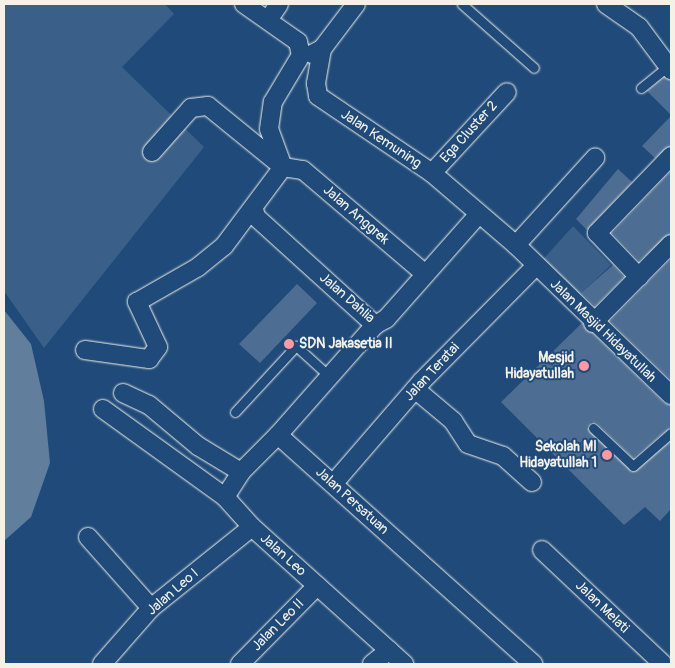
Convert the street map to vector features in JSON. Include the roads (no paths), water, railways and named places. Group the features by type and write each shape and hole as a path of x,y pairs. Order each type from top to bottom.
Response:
{"street":[{"path":"244,4 298,42 301,54 273,102 268,129 283,167"},
{"path":"268,20 279,4"},
{"path":"301,54 322,49 356,4"},
{"path":"606,4 639,27 669,68"},
{"name":"Jalan Kemuning","path":"322,49 316,83 318,96 432,173 516,245"},
{"name":"Ega Cluster 2","path":"432,173 507,92"},
{"path":"152,152 191,108 199,104 208,106 283,167"},
{"path":"639,277 597,233 671,156"},
{"path":"516,245 595,158"},
{"path":"85,350 149,359 158,347 137,302 211,256 254,209 283,167"},
{"name":"Jalan Anggrek","path":"283,167 303,170 425,274"},
{"name":"Jalan Dahlia","path":"254,209 256,217 375,325 386,319 479,214"},
{"path":"593,323 671,244"},
{"name":"Jalan Masjid Hidayatullah","path":"516,245 593,323 671,395"},
{"name":"Jalan Teratai","path":"334,484 415,389 536,266"},
{"path":"225,497 241,472 278,435 375,325"},
{"path":"415,389 453,421 468,444 503,456 532,482"},
{"path":"123,393 149,405 198,446 241,472"},
{"name":"Jalan Leo","path":"103,408 225,497 252,527 404,664"},
{"name":"Jalan Persatuan","path":"278,435 533,664"},
{"name":"Jalan Leo I","path":"102,664 151,608 252,527"},
{"path":"88,537 151,608"},
{"name":"Jalan Melati","path":"542,550 663,664"},
{"name":"Jalan Leo II","path":"240,664 317,586"},
{"path":"372,664 389,650"}],"lane":[{"path":"462,4 534,68"},
{"path":"641,88 669,68"},
{"path":"236,412 296,346 329,376"},
{"path":"593,428 633,466 671,432"}],"place":[{"name":"SDN Jakasetia II","path":"289,344"},
{"name":"Mesjid Hidayatullah","path":"584,366"},
{"name":"Sekolah MI Hidayatullah 1","path":"607,455"}]}
